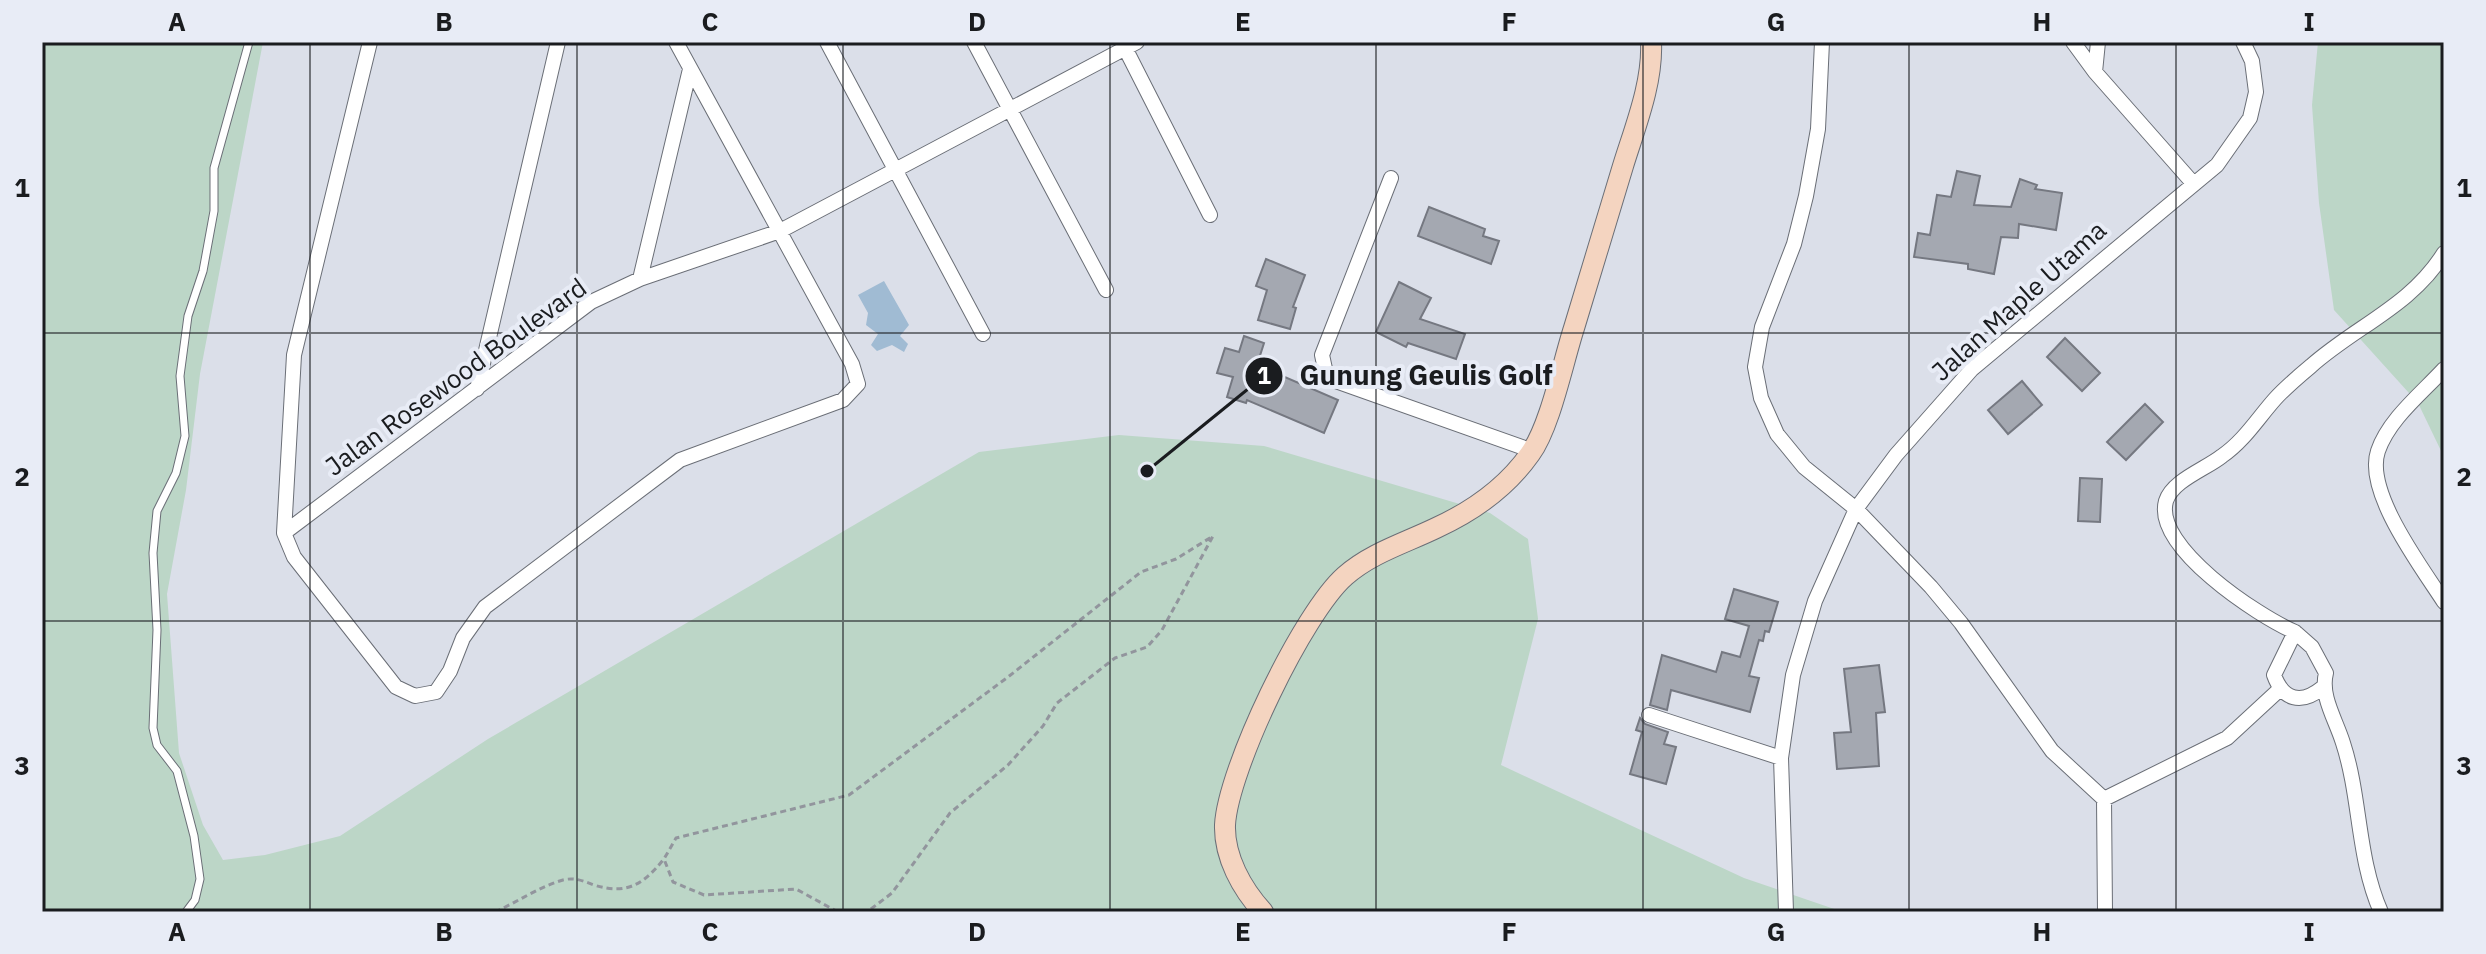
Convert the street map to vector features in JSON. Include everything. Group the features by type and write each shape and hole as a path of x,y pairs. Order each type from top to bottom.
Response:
{"street":[{"path":"370,42 294,355 284,533 294,557 396,687 415,696 436,692 450,671 463,638 485,607 680,460 843,400 858,384 852,364 676,42"},
{"path":"477,389 558,42"},
{"path":"827,42 983,334"},
{"path":"974,42 1106,290"},
{"path":"1263,912 1248,896 1231,862 1225,827 1229,798 1264,712 1317,610 1344,577 1375,555 1481,504 1510,479 1533,451 1553,398 1640,111 1651,42"},
{"path":"1822,42 1818,129 1806,196 1794,244 1762,327 1755,367 1761,398 1777,434 1804,467 1856,509 1961,623 2052,751 2104,799 2105,912"},
{"path":"2073,42 2095,72 2192,182"},
{"path":"2095,72 2098,42"},
{"name":"Jalan Maple Utama","path":"1786,912 1781,758 1793,675 1815,601 1856,509 1896,455 1972,369 2192,182 2217,165 2250,118 2256,92 2252,61 2243,42"},
{"path":"1128,44 1210,215"},
{"name":"Jalan Rosewood Boulevard","path":"284,533 591,302 640,279 780,231 1128,44"},
{"path":"640,279 690,69"},
{"path":"1391,178 1322,355 1327,378 1533,451"},
{"path":"2381,912 2367,873 2345,749 2322,688 2326,673 2320,658 2295,632 2239,598 2180,547 2164,516 2167,498 2180,484 2223,456 2276,397 2315,362 2419,288 2444,253"},
{"path":"2444,369 2396,419 2377,453 2378,480 2394,523 2444,602"},
{"path":"2295,632 2274,675 2279,690 2293,699 2309,698 2322,688"},
{"path":"2104,799 2227,738 2279,690"},
{"path":"1649,715 1781,758"}],"lane":[{"path":"186,912 195,900 200,879 194,836 177,771 157,745 153,728 157,630 153,553 157,511 176,473 185,436 180,376 188,316 203,271 214,211 214,168 249,42"}],"path":[{"path":"495,912 562,880 576,879 629,890 645,882 676,838 849,795 1008,677 1141,572 1176,559 1213,536 1162,630 1147,647 1115,658 1057,703 1043,726 1008,765 950,813 892,893 867,912"},
{"path":"664,859 673,882 704,895 796,889 838,912"}],"green space":[{"path":"42,42 263,42 200,374 186,490 167,594 179,753 203,825 223,860 265,855 340,836 488,739 979,452 1119,435 1264,446 1490,513 1528,539 1538,619 1501,765 1744,878 1843,912 42,912"},
{"path":"2318,42 2444,42 2444,457 2418,403 2334,310 2319,203 2312,105"}],"water":[{"path":"884,281 909,325 900,336 908,344 904,352 892,345 877,351 871,345 878,334 866,325 868,313 858,295"}],"building":[{"path":"1957,171 1980,176 1974,205 2011,207 2020,179 2037,185 2035,189 2062,193 2056,230 2019,224 2018,238 2001,237 1994,274 1968,269 1968,264 1914,257 1918,233 1930,235 1937,195 1951,197"},
{"path":"1429,207 1485,229 1483,236 1499,241 1491,264 1418,236"},
{"path":"1266,259 1305,275 1293,307 1296,308 1290,329 1258,320 1267,290 1256,286"},
{"path":"1399,282 1431,298 1420,319 1465,334 1456,359 1408,343 1406,347 1376,332"},
{"path":"1244,336 1264,343 1257,365 1338,400 1324,433 1247,400 1246,403 1227,397 1233,377 1217,373 1225,348 1239,352"},
{"path":"2065,338 2100,373 2082,391 2047,357"},
{"path":"2022,381 2042,405 2008,434 1988,410"},
{"path":"2145,404 2163,422 2126,460 2107,442"},
{"path":"2080,478 2102,479 2100,522 2078,521"},
{"path":"1734,589 1778,602 1769,632 1765,631 1763,641 1759,640 1749,676 1759,678 1750,712 1671,690 1667,710 1650,705 1662,655 1716,672 1722,652 1740,657 1749,626 1725,619"},
{"path":"1879,665 1885,712 1876,713 1879,766 1837,769 1834,733 1851,732 1844,669"},
{"path":"1640,718 1645,724 1668,732 1664,744 1676,747 1666,784 1630,774 1642,732 1636,730"}],"place":[{"name":"Gunung Geulis Golf","path":"1147,471"}]}
